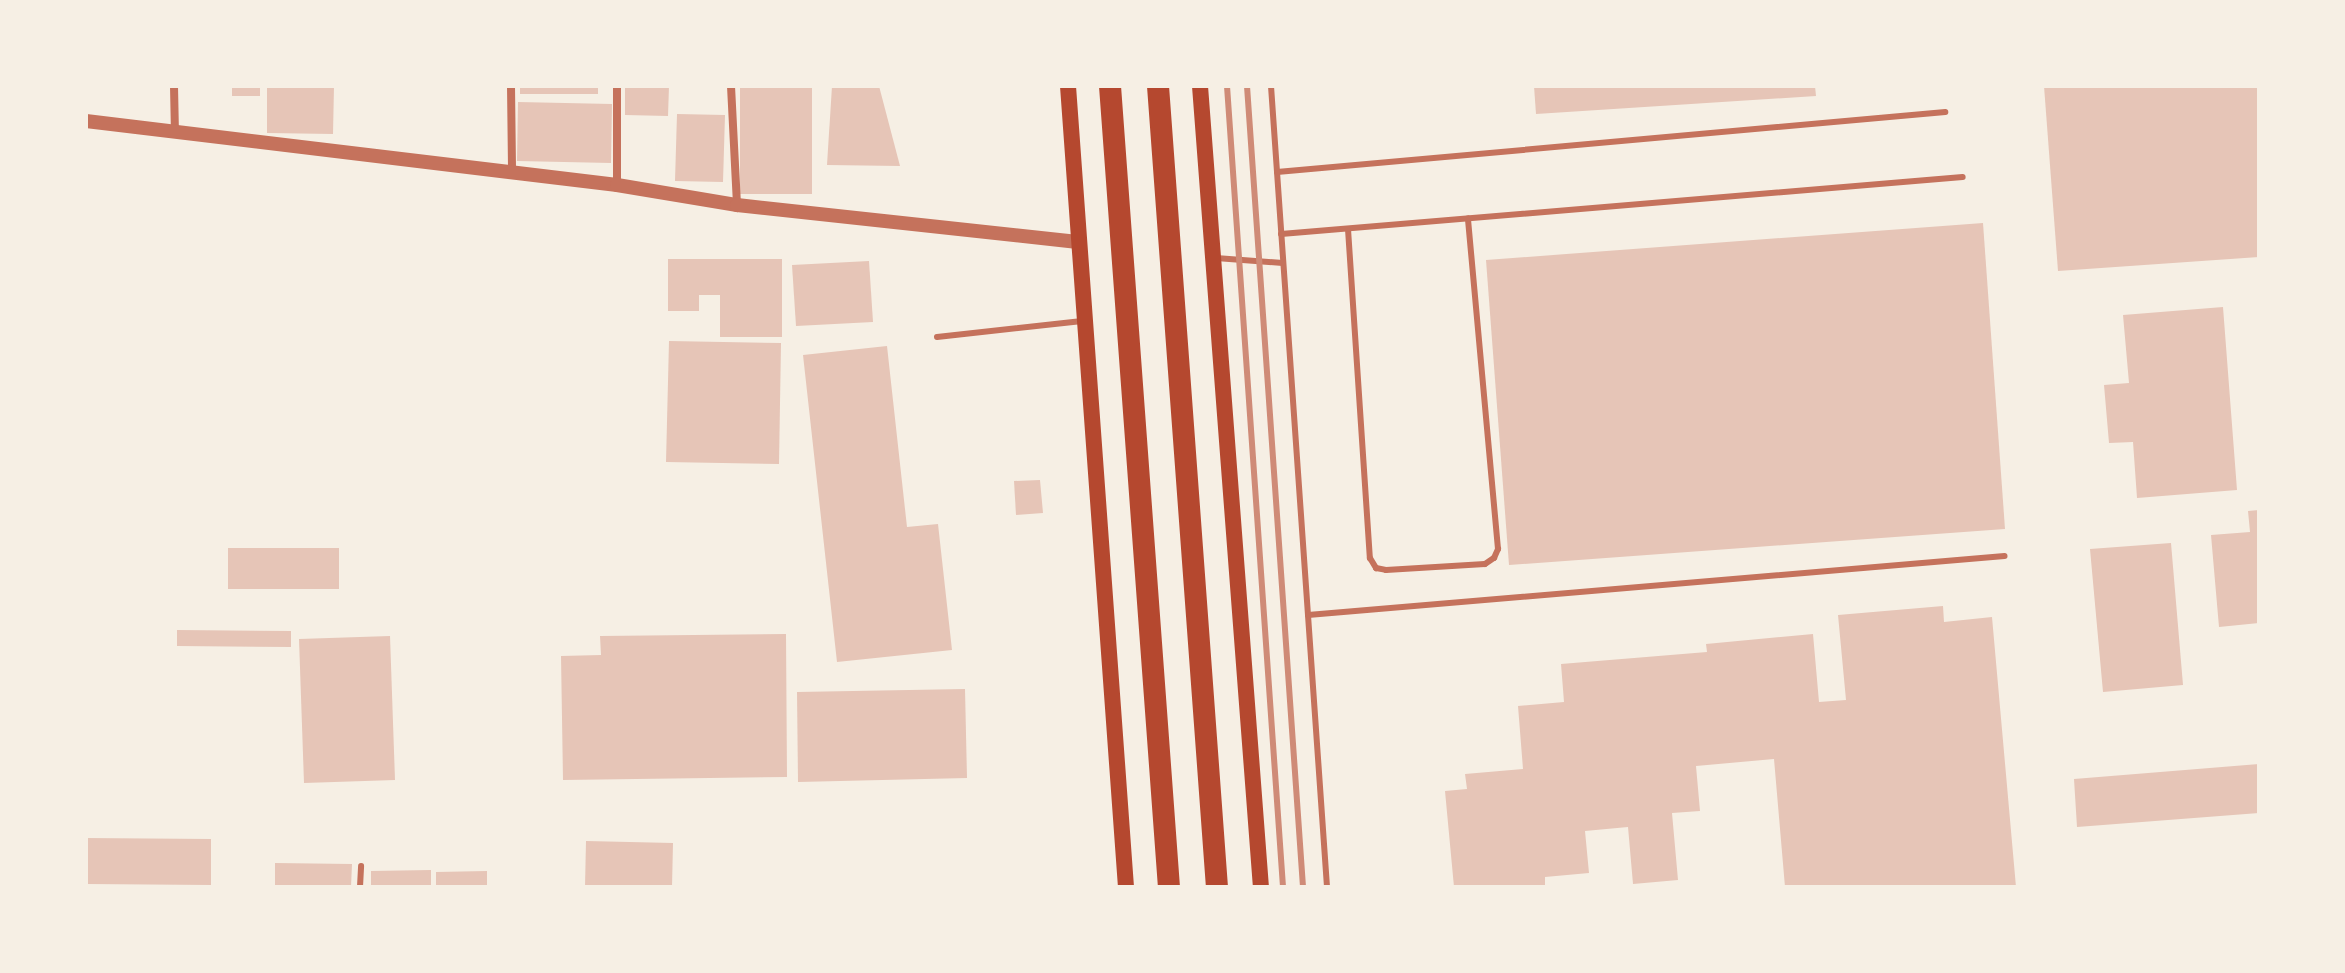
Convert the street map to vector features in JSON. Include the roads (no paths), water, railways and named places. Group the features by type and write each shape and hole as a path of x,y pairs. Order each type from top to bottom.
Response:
{"highway":[{"path":"1110,86 1169,887"},
{"path":"1158,86 1217,887"}],"main road":[{"path":"1068,86 1126,887"},
{"path":"1200,86 1261,887"}],"street":[{"path":"174,86 175,132"},
{"path":"511,86 512,172"},
{"path":"617,86 617,185"},
{"path":"731,86 737,205"},
{"path":"86,121 617,185 737,205 1080,242"}],"lane":[{"path":"1271,86 1327,887"},
{"path":"1277,172 1945,112"},
{"path":"1281,234 1963,177"},
{"path":"1348,229 1370,558 1376,568 1386,570 1485,564 1494,558 1498,549 1468,218"},
{"path":"1212,258 1283,263"},
{"path":"937,337 1086,321"},
{"path":"1308,615 2005,556"},
{"path":"360,887 361,866"}],"railway":[{"path":"1227,86 1283,887"},
{"path":"1247,86 1303,887"}]}
